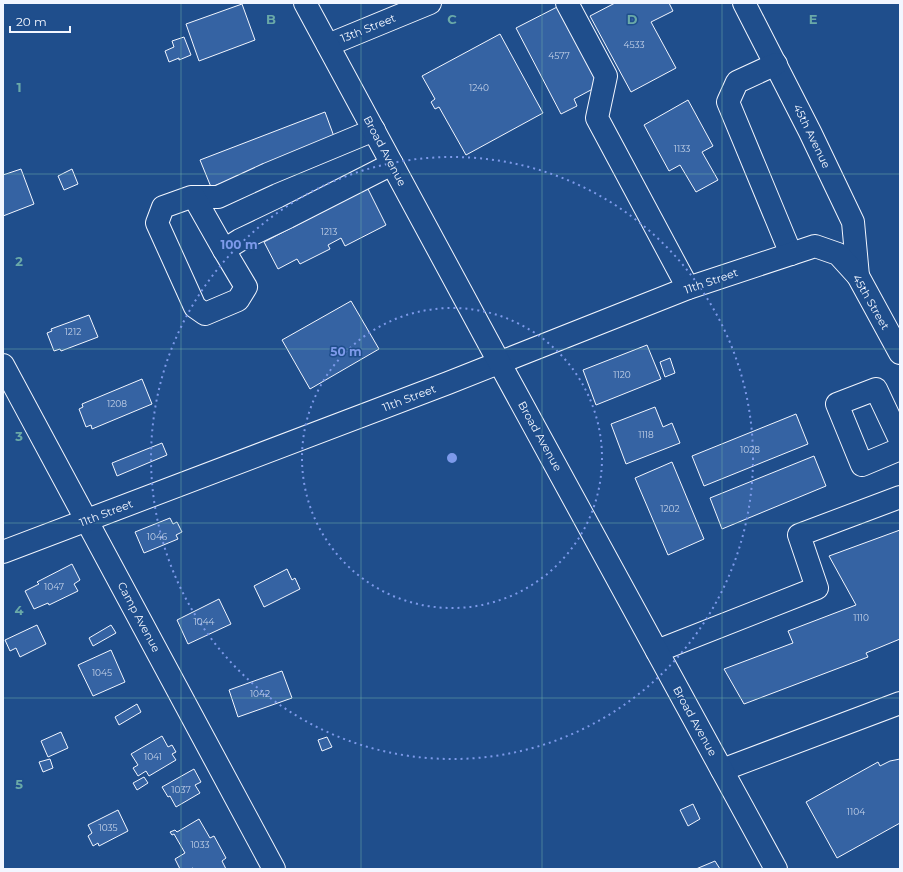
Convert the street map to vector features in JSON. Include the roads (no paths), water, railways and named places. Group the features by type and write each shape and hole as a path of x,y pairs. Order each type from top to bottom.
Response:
{"street":[{"name":"Broad Avenue","path":"305,3 776,869"},
{"name":"13th Street","path":"328,44 430,3"},
{"path":"567,3 606,76 597,118 688,288"},
{"name":"45th Avenue","path":"744,3 776,64 854,222 858,276"},
{"path":"776,64 737,82 728,102 791,254"},
{"path":"194,197 246,287 238,300 205,314 195,307 157,223 163,207 191,197 194,197 218,197 268,174 374,130"},
{"path":"224,250 240,240 392,164"},
{"name":"11th Street","path":"3,552 448,384 499,362 688,288 815,246"},
{"name":"45th Street","path":"815,246 838,254 858,276 900,353"},
{"name":"Camp Avenue","path":"3,365 274,869"},
{"path":"900,440 895,414 876,389 837,404 862,464 900,449"},
{"path":"657,651 817,588 799,535 900,497"},
{"path":"722,770 900,703"}]}
